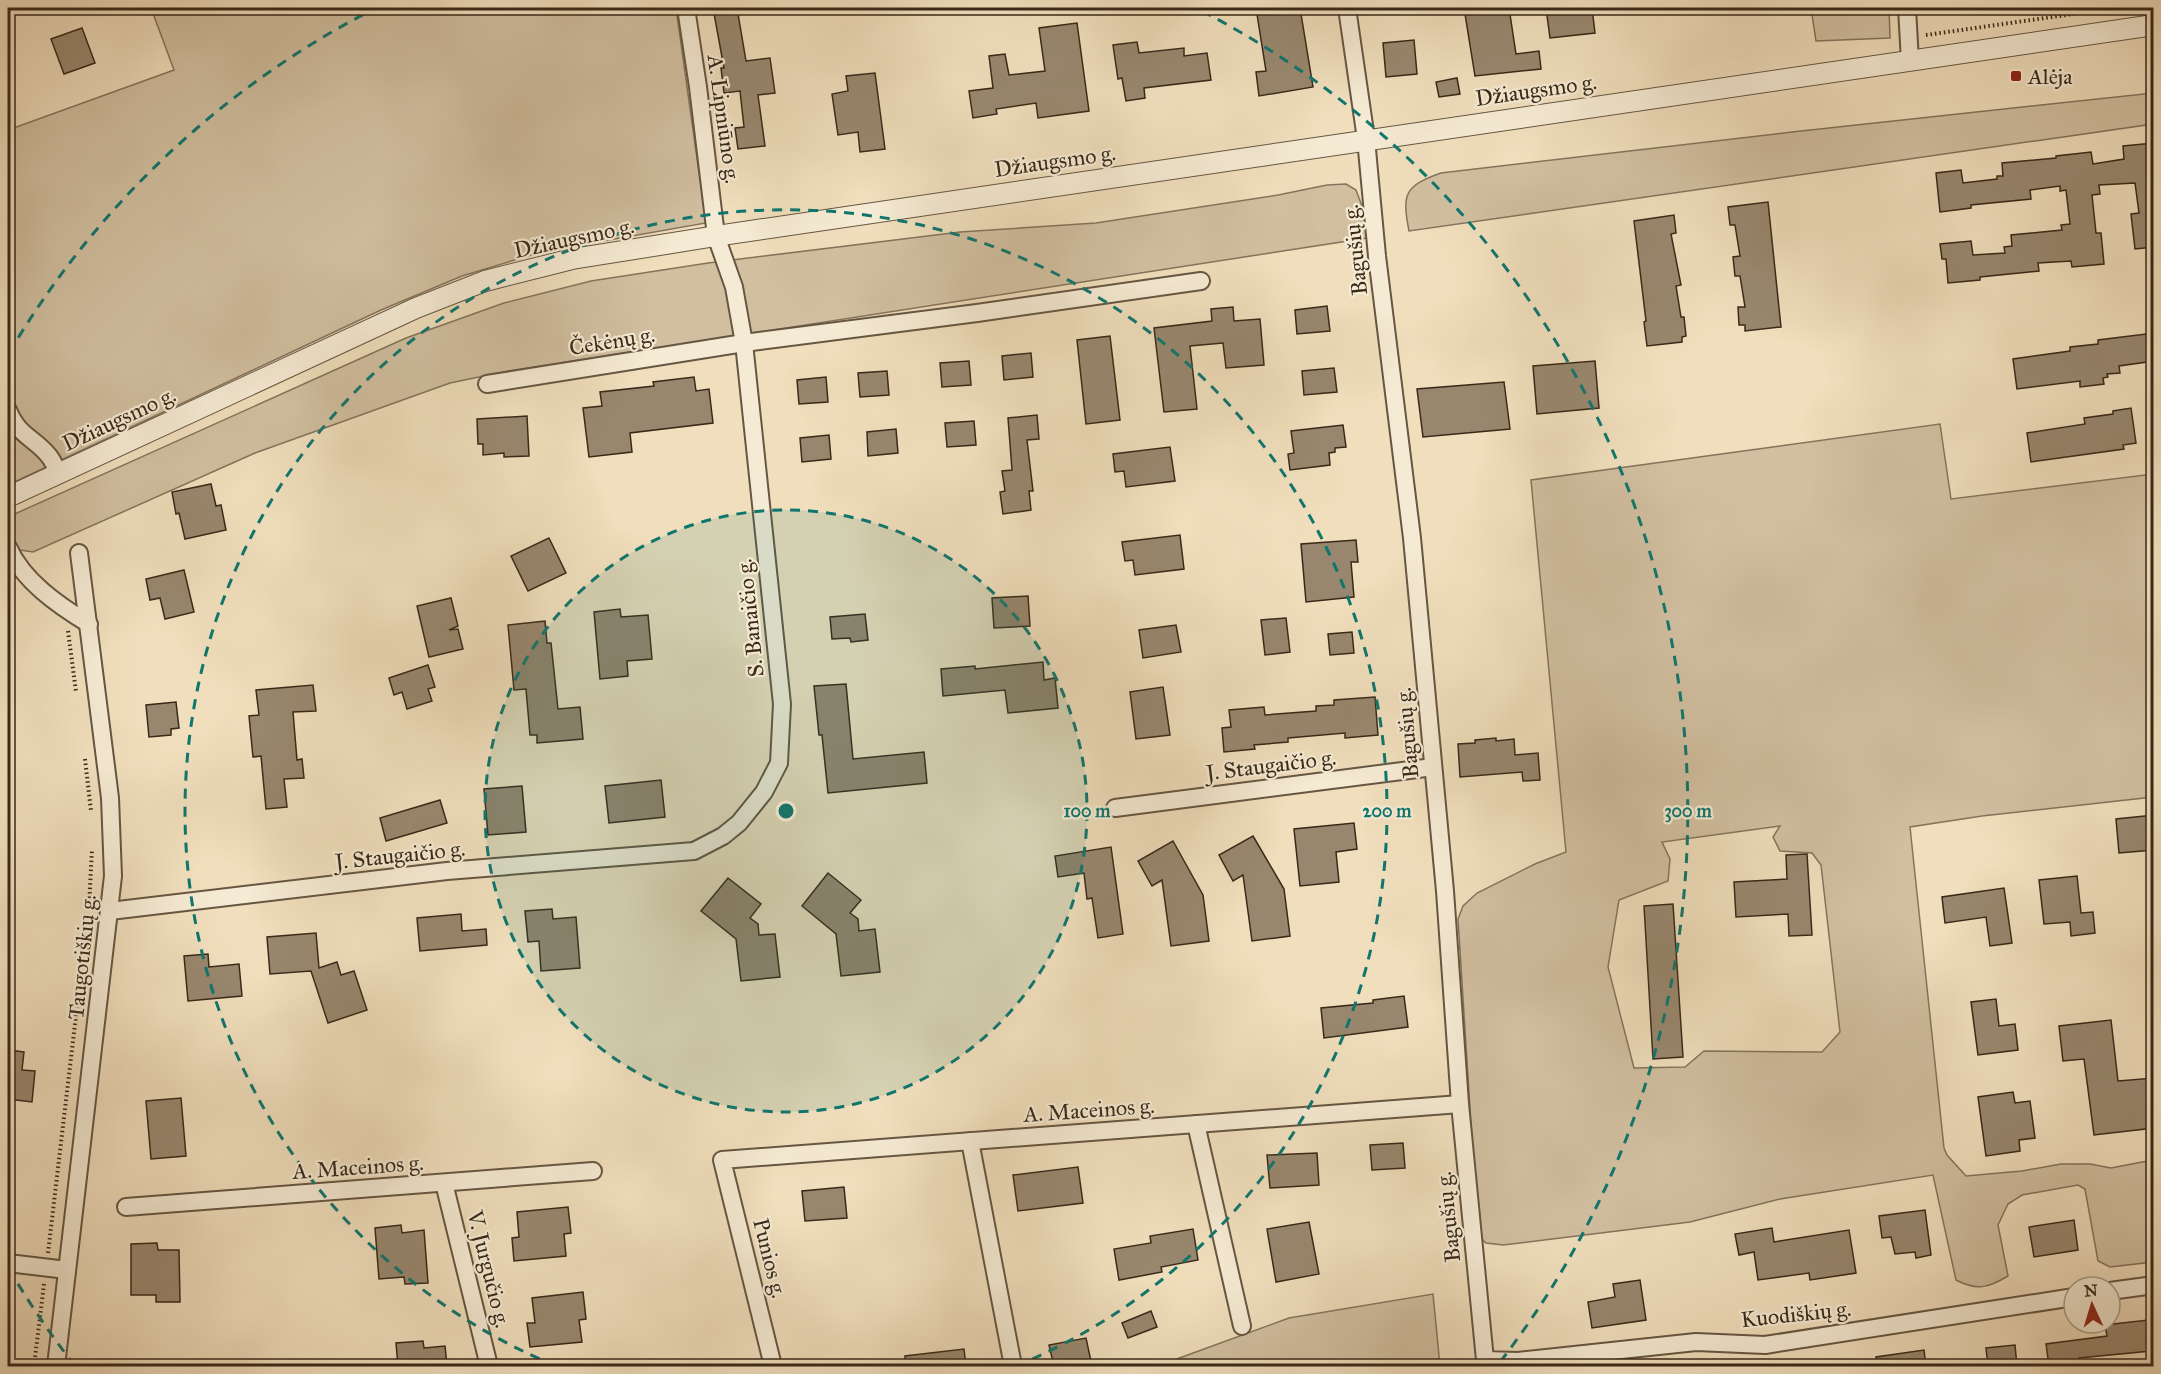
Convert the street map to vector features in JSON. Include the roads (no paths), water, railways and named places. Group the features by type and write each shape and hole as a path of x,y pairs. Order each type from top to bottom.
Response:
{"street":[{"name":"A. Lipniūno g.","path":"686,8 716,236"},
{"name":"Bagušių g.","path":"1347,8 1366,139 1379,268 1412,538 1445,891 1460,1104 1485,1360"},
{"path":"1907,8 1910,61"},
{"name":"Džiaugsmo g.","path":"8,497 416,308 485,281 572,260 716,236 1366,139 2154,25"},
{"name":"S. Banaičio g.","path":"694,851 723,836 739,823 764,792 778,763 782,704 744,343 734,287 716,236"},
{"path":"744,343 977,313 1201,280"},
{"name":"Čekėnų g.","path":"487,384 744,343"},
{"path":"8,410 12,421 23,434 49,456 59,474"},
{"path":"8,547 14,560 54,603 89,624"},
{"name":"Taugotiškių g.","path":"56,1366 111,911 113,876 110,798 79,553"},
{"name":"J. Staugaičio g.","path":"1115,808 1433,767"},
{"name":"J. Staugaičio g.","path":"111,911 447,872 694,851"},
{"name":"A. Maceinos g.","path":"722,1160 1460,1104"},
{"path":"1196,1124 1242,1326"},
{"path":"970,1141 1013,1366"},
{"name":"Punios g.","path":"722,1160 773,1366"},
{"name":"A. Maceinos g.","path":"126,1207 593,1171"},
{"name":"V. Jurgučio g.","path":"444,1183 489,1366"},
{"path":"8,1263 67,1270"},
{"path":"2122,1290 2154,1285"},
{"name":"Kuodiškių g.","path":"1485,1360 1518,1361 1696,1342 1765,1345 2062,1299"}],"place":[{"name":"Alėja","path":"2016,76"}]}
